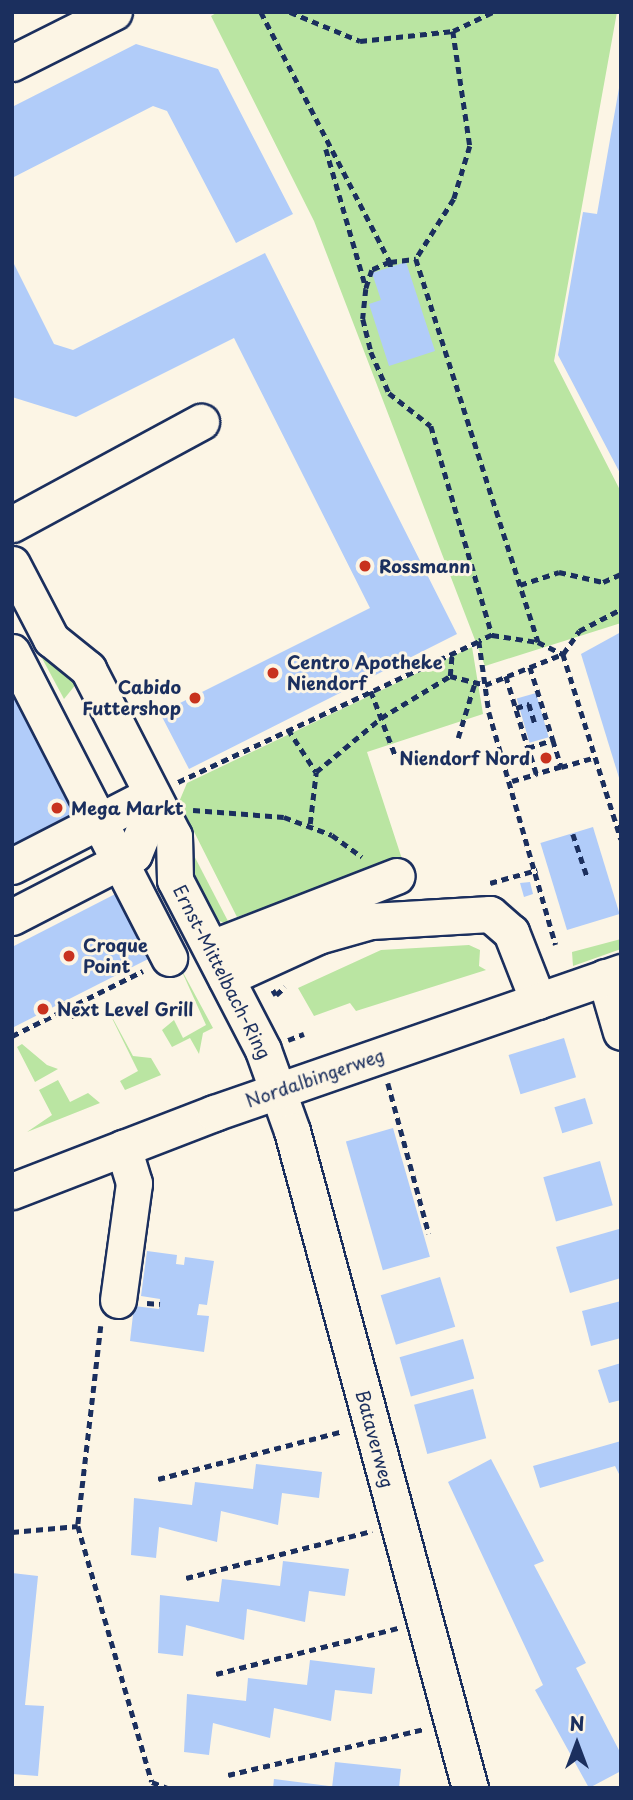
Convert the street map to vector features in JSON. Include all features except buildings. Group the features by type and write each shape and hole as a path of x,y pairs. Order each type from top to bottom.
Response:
{"street":[{"path":"12,63 114,12"},
{"path":"12,524 201,422"},
{"name":"Ernst-Mittelbach-Ring","path":"12,564 51,639 88,669 134,825 174,836 175,880 278,1090"},
{"path":"12,652 134,825 169,958"},
{"path":"12,866 134,825"},
{"path":"12,917 134,825"},
{"path":"218,963 394,877"},
{"path":"218,963 257,962 372,920 490,914 511,932 538,1001"},
{"path":"613,975 621,1032"},
{"name":"Nordalbingerweg","path":"12,1191 278,1090 613,975"},
{"name":"Bataverweg","path":"278,1090 470,1788"},
{"path":"111,1307 134,1183 123,1148"}],"path":[{"path":"261,12 324,141 390,264"},
{"path":"290,12 360,41 453,31 493,12"},
{"path":"453,31 470,146 454,199 416,259 372,270 366,289 363,319 371,352 389,393 430,426 492,635"},
{"path":"324,141 366,289"},
{"path":"416,259 538,642"},
{"path":"520,585 559,572 603,582 621,574"},
{"path":"316,772 381,718 450,676 485,685 563,654 579,631 621,609"},
{"path":"134,825 288,729 492,635 538,642 563,654 621,839"},
{"path":"479,641 485,685 556,946"},
{"path":"450,676 452,653"},
{"path":"530,667 561,767"},
{"path":"506,676 536,774"},
{"path":"458,737 475,682"},
{"path":"371,691 396,757"},
{"path":"516,708 541,700"},
{"path":"529,704 535,723"},
{"path":"288,729 316,772 310,824"},
{"path":"528,748 553,740"},
{"path":"512,781 595,757"},
{"path":"134,825 194,810 310,824 394,877"},
{"path":"573,834 588,879"},
{"path":"486,884 537,870"},
{"path":"12,1036 169,958"},
{"path":"257,962 276,995 289,983"},
{"path":"65,1001 75,1018"},
{"path":"381,1055 429,1234"},
{"path":"111,1307 78,1526 152,1782 168,1788"},
{"path":"158,1479 372,1424"},
{"path":"186,1578 398,1524"},
{"path":"12,1532 78,1526"},
{"path":"216,1674 425,1621"},
{"path":"228,1775 452,1722"}],"green space":[{"path":"218,12 617,12 554,361 621,492 621,623 485,666 314,221 211,16"},
{"path":"36,647 71,672 77,683 64,699"},
{"path":"472,647 483,714 367,752 402,859 237,917 179,802 187,783"},
{"path":"188,844 230,925 214,919 181,853"},
{"path":"621,939 621,949 573,966 572,952"},
{"path":"469,945 480,950 479,966 486,970 356,1011 350,1003 314,1016 298,988 381,950"},
{"path":"179,965 213,1028 203,1033 199,1054 190,1038 172,1047 162,1030 174,1020 183,1038 206,1025"},
{"path":"105,1004 133,1056 151,1058 161,1075 125,1090 120,1081 138,1071"},
{"path":"22,1044 47,1065 58,1069 35,1082 17,1047"},
{"path":"58,1080 70,1102 88,1093 100,1103 27,1132 52,1115 39,1090"}],"place":[{"name":"Rossmann","path":"365,566"},
{"name":"Centro Apotheke Niendorf","path":"273,673"},
{"name":"Cabido Futtershop","path":"195,698"},
{"name":"Niendorf Nord","path":"546,758"},
{"name":"Mega Markt","path":"57,808"},
{"name":"Croque Point","path":"69,956"},
{"name":"Next Level Grill","path":"43,1009"}]}
